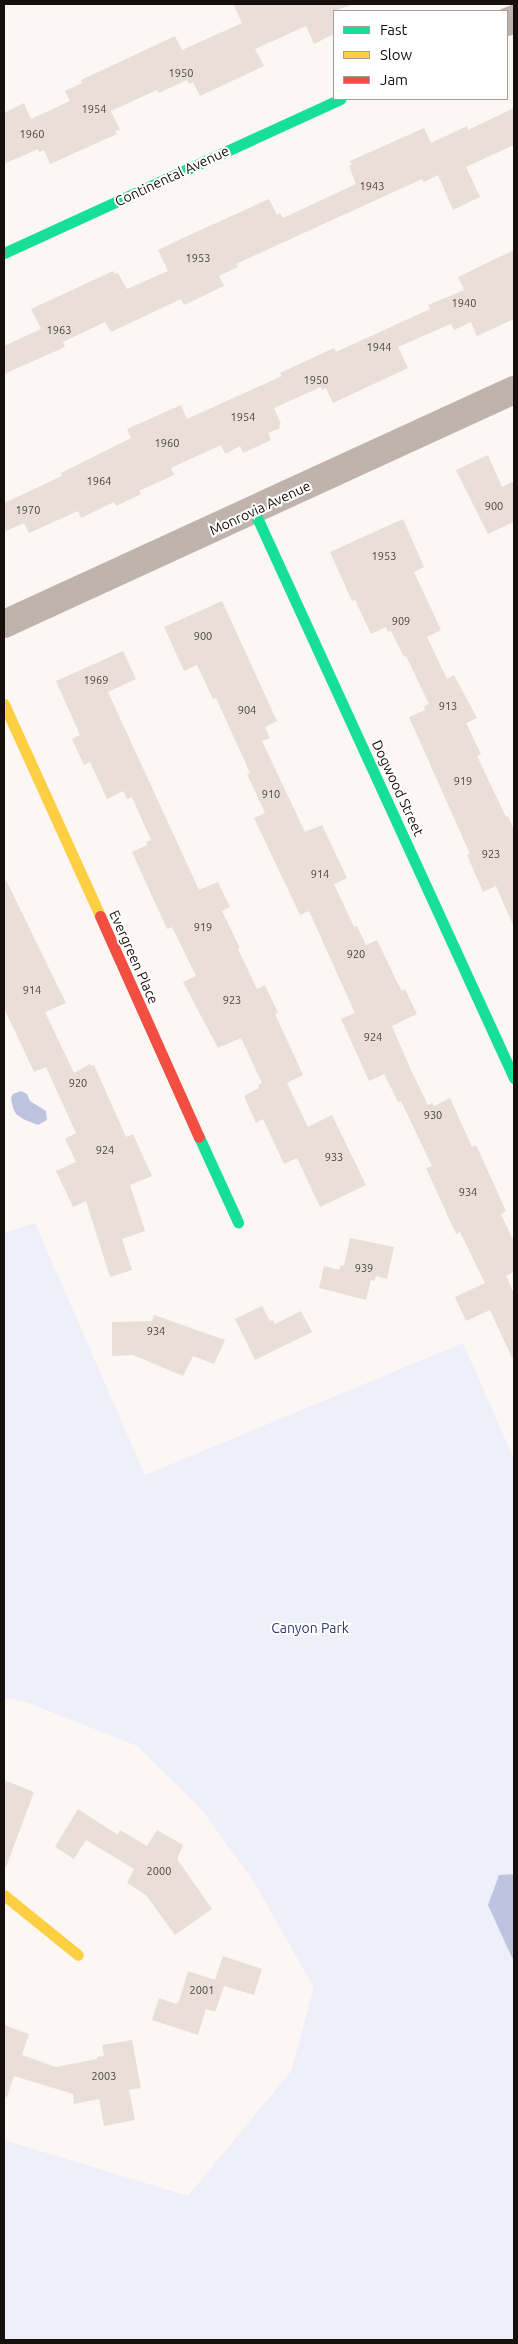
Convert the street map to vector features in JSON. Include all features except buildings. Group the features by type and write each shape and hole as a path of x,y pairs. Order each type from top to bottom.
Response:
{"street":[{"name":"Continental Avenue","path":"4,253 338,100"},
{"name":"Monrovia Avenue","path":"4,624 254,511 514,390"},
{"name":"Dogwood Street","path":"254,511 514,1078"},
{"name":"Evergreen Place","path":"4,704 238,1222"},
{"path":"4,1895 78,1954"}],"green space":[{"name":"Canyon Park","path":"35,1223 145,1475 463,1343 514,1459 514,2340 4,2340 4,2140 188,2196 291,2071 314,1988 254,1882 202,1810 137,1746 26,1702 4,1697 4,1233"}],"water":[{"path":"21,1091 27,1094 30,1101 46,1111 47,1120 38,1125 16,1114 11,1098 13,1094"},
{"path":"514,1874 514,1962 488,1905 499,1875"}],"traffic: fast":[{"path":"4,253 338,100"},
{"path":"254,511 514,1078"},
{"path":"199,1137 238,1222"}],"traffic: slow":[{"path":"4,704 100,916"},
{"path":"4,1895 78,1955"}],"traffic: jam":[{"path":"100,916 199,1137"}]}
